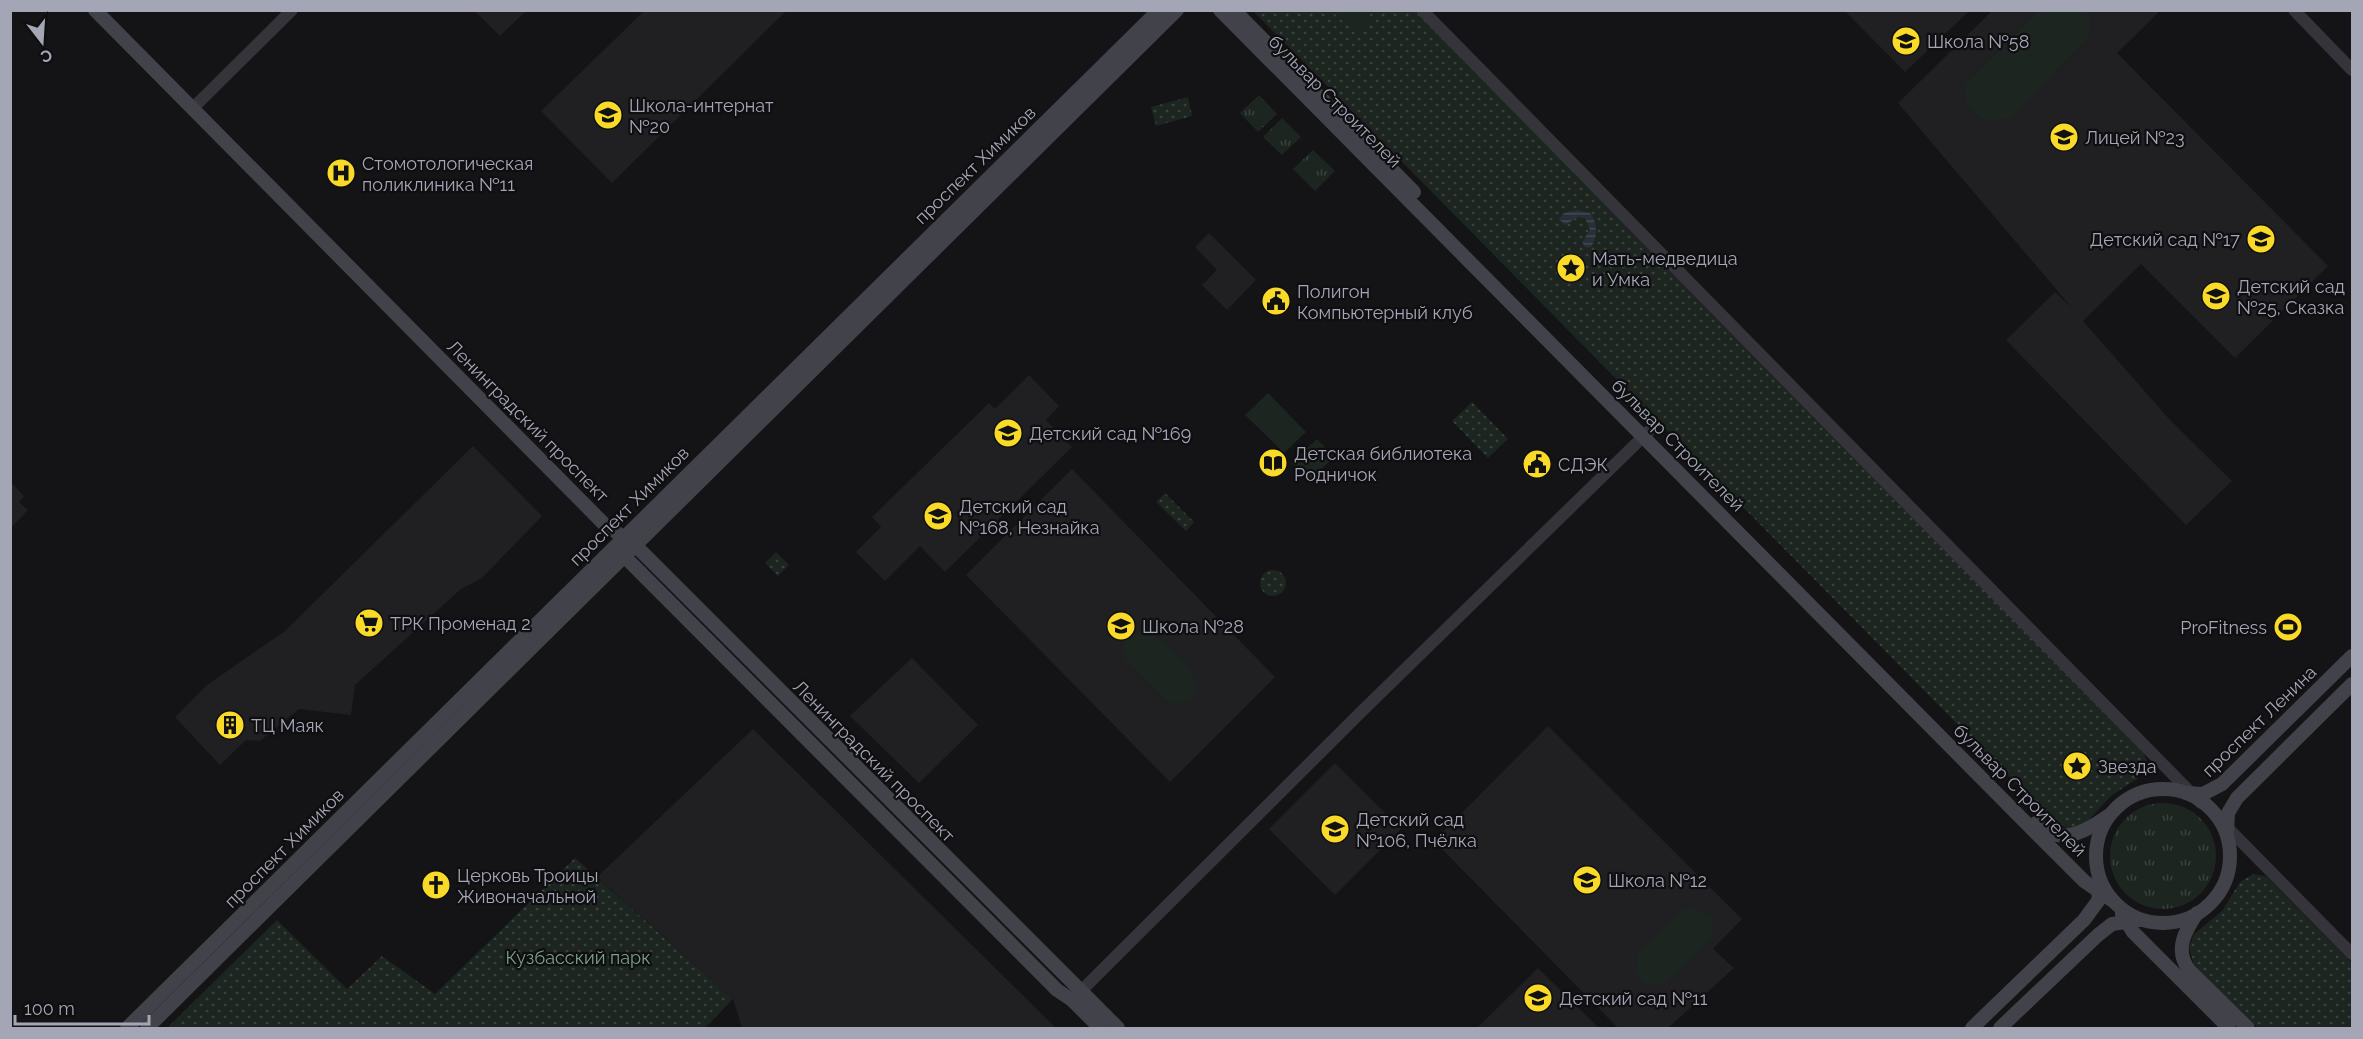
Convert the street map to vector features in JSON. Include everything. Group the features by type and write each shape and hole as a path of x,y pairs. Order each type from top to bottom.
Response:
{"main road":[{"name":"Ленинградский проспект","path":"95,10 604,524 630,540 1067,980 1101,1029"},
{"name":"проспект Химиков","path":"147,1029 619,551 1159,10"},
{"name":"проспект Химиков","path":"630,540 1177,10"},
{"name":"бульвар Строителей","path":"1220,10 2044,831 2057,837 2069,836 2091,828 2108,816"},
{"name":"бульвар Строителей","path":"1234,10 2031,828 2100,893 2115,903"},
{"name":"Ленинградский проспект","path":"604,524 619,551 1057,990 1077,995 1118,1029"},
{"name":"проспект Химиков","path":"127,1029 619,551"},
{"name":"проспект Ленина","path":"2193,796 2212,791 2222,784 2352,656"},
{"path":"2221,821 2237,798 2352,684"},
{"path":"1972,1029 2094,908 2100,893 2096,848 2108,816 2137,794 2160,789 2193,796 2221,821 2228,841 2229,862 2224,881 2213,901 2197,913 2165,922 2125,920 2112,924 2000,1029"},
{"path":"2099,876 2125,920 2229,1029"},
{"path":"2115,903 2143,920"},
{"path":"2197,913 2183,939 2183,960 2189,970 2248,1029"}],"street":[{"path":"192,109 292,10"},
{"path":"1422,10 2193,796"},
{"path":"2294,10 2352,70"},
{"path":"1077,995 1351,721 1646,434"},
{"path":"2221,821 2352,954"}],"shaded area":[{"name":"Лицей №23","path":"2156,10 2158,13 2117,53 2328,266 2235,358 2141,264 2083,321 2171,421 2232,481 2186,525 2006,340 2055,292 2072,308 1898,103 1992,11"},
{"path":"475,11 526,11 500,36"},
{"path":"644,11 786,11 612,183 541,111"},
{"name":"Школа №58","path":"1845,11 1969,11 1905,72"},
{"path":"1577,210 1590,213 1596,226 1596,236 1590,248 1585,247 1582,242 1590,230 1585,218 1578,217 1565,225 1559,219 1564,213"},
{"path":"1209,233 1256,280 1227,310 1202,285 1217,270 1195,247"},
{"path":"1029,375 1059,406 1046,420 1072,447 945,572 920,546 885,581 856,552 881,527 872,517 989,403 995,409"},
{"path":"473,446 542,516 482,578 461,589 355,685 351,715 299,709 260,741 246,740 220,765 175,717 207,685 285,631"},
{"name":"Школа №28","path":"1072,469 1275,677 1170,782 966,575"},
{"path":"11,482 24,496 19,502 28,510 11,528"},
{"path":"912,658 978,725 919,783 850,716"},
{"name":"Школа №12","path":"1548,726 1742,919 1713,949 1734,968 1668,1028 1618,1028 1434,841"},
{"path":"753,729 1056,1028 742,1028 733,999 597,877"},
{"name":"Детский сад №106, Пчёлка","path":"1335,763 1401,829 1335,895 1269,829"},
{"name":"Детский сад №11","path":"1538,968 1599,1028 1477,1028"}],"green space":[{"path":"2086,10 2091,23 2088,38 2010,118 1987,121 1972,110 1966,101 1965,84 2039,11"},
{"path":"1253,11 1415,11 2142,749 2147,761 2146,768 2137,779 2112,795 2084,825 2071,830 2054,822"},
{"path":"1331,11 1370,11 1371,24 1359,34"},
{"path":"1259,95 1277,114 1258,132 1240,113"},
{"path":"1188,97 1192,116 1156,126 1151,107"},
{"path":"1282,118 1301,137 1282,155 1263,137"},
{"path":"1313,150 1335,171 1315,191 1293,169"},
{"path":"1268,393 1306,432 1284,453 1245,415"},
{"path":"1472,402 1508,439 1488,458 1452,421"},
{"path":"1317,439 1334,457 1309,481 1291,463"},
{"path":"1165,493 1194,522 1186,531 1156,502"},
{"path":"776,552 789,565 778,576 765,563"},
{"path":"1273,570 1282,574 1286,583 1282,592 1273,596 1264,592 1260,583 1264,574"},
{"path":"1137,632 1153,634 1174,651 1192,674 1197,685 1196,695 1188,701 1172,704 1125,659 1123,650 1125,639"},
{"path":"2163,803 2183,807 2200,819 2212,836 2216,856 2212,876 2200,893 2183,905 2163,909 2143,905 2126,893 2114,876 2110,856 2114,836 2126,819 2143,807"},
{"name":"Кузбасский парк","path":"575,858 733,999 705,1028 167,1028 277,920 347,989 382,956 435,994"},
{"path":"2253,874 2265,876 2270,880 2352,963 2352,1028 2258,1028 2194,965 2189,947 2194,934 2222,911 2240,882"},
{"path":"1693,908 1712,917 1714,932 1710,939 1674,976 1653,985 1644,983 1636,973 1637,955 1681,911"}],"place":[{"name":"Школа №58","path":"1906,41"},
{"name":"Школа-интернат №20","path":"608,115"},
{"name":"Лицей №23","path":"2064,137"},
{"name":"Стомотологическая поликлиника №11","path":"341,173"},
{"name":"Детский сад №17","path":"2261,239"},
{"name":"Мать-медведица и Умка","path":"1571,268"},
{"name":"Детский сад №25, Сказка","path":"2216,296"},
{"name":"Полигон Компьютерный клуб","path":"1276,301"},
{"name":"Детский сад №169","path":"1008,433"},
{"name":"Детская библиотека Родничок","path":"1273,463"},
{"name":"СДЭК","path":"1537,464"},
{"name":"Детский сад №168, Незнайка","path":"938,516"},
{"name":"ТРК Променад 2","path":"369,623"},
{"name":"Школа №28","path":"1121,626"},
{"name":"ProFitness","path":"2288,627"},
{"name":"ТЦ Маяк","path":"230,725"},
{"name":"Звезда","path":"2077,766"},
{"name":"Детский сад №106, Пчёлка","path":"1335,829"},
{"name":"Школа №12","path":"1587,880"},
{"name":"Церковь Троицы Живоначальной","path":"436,885"},
{"name":"Детский сад №11","path":"1538,998"}]}
